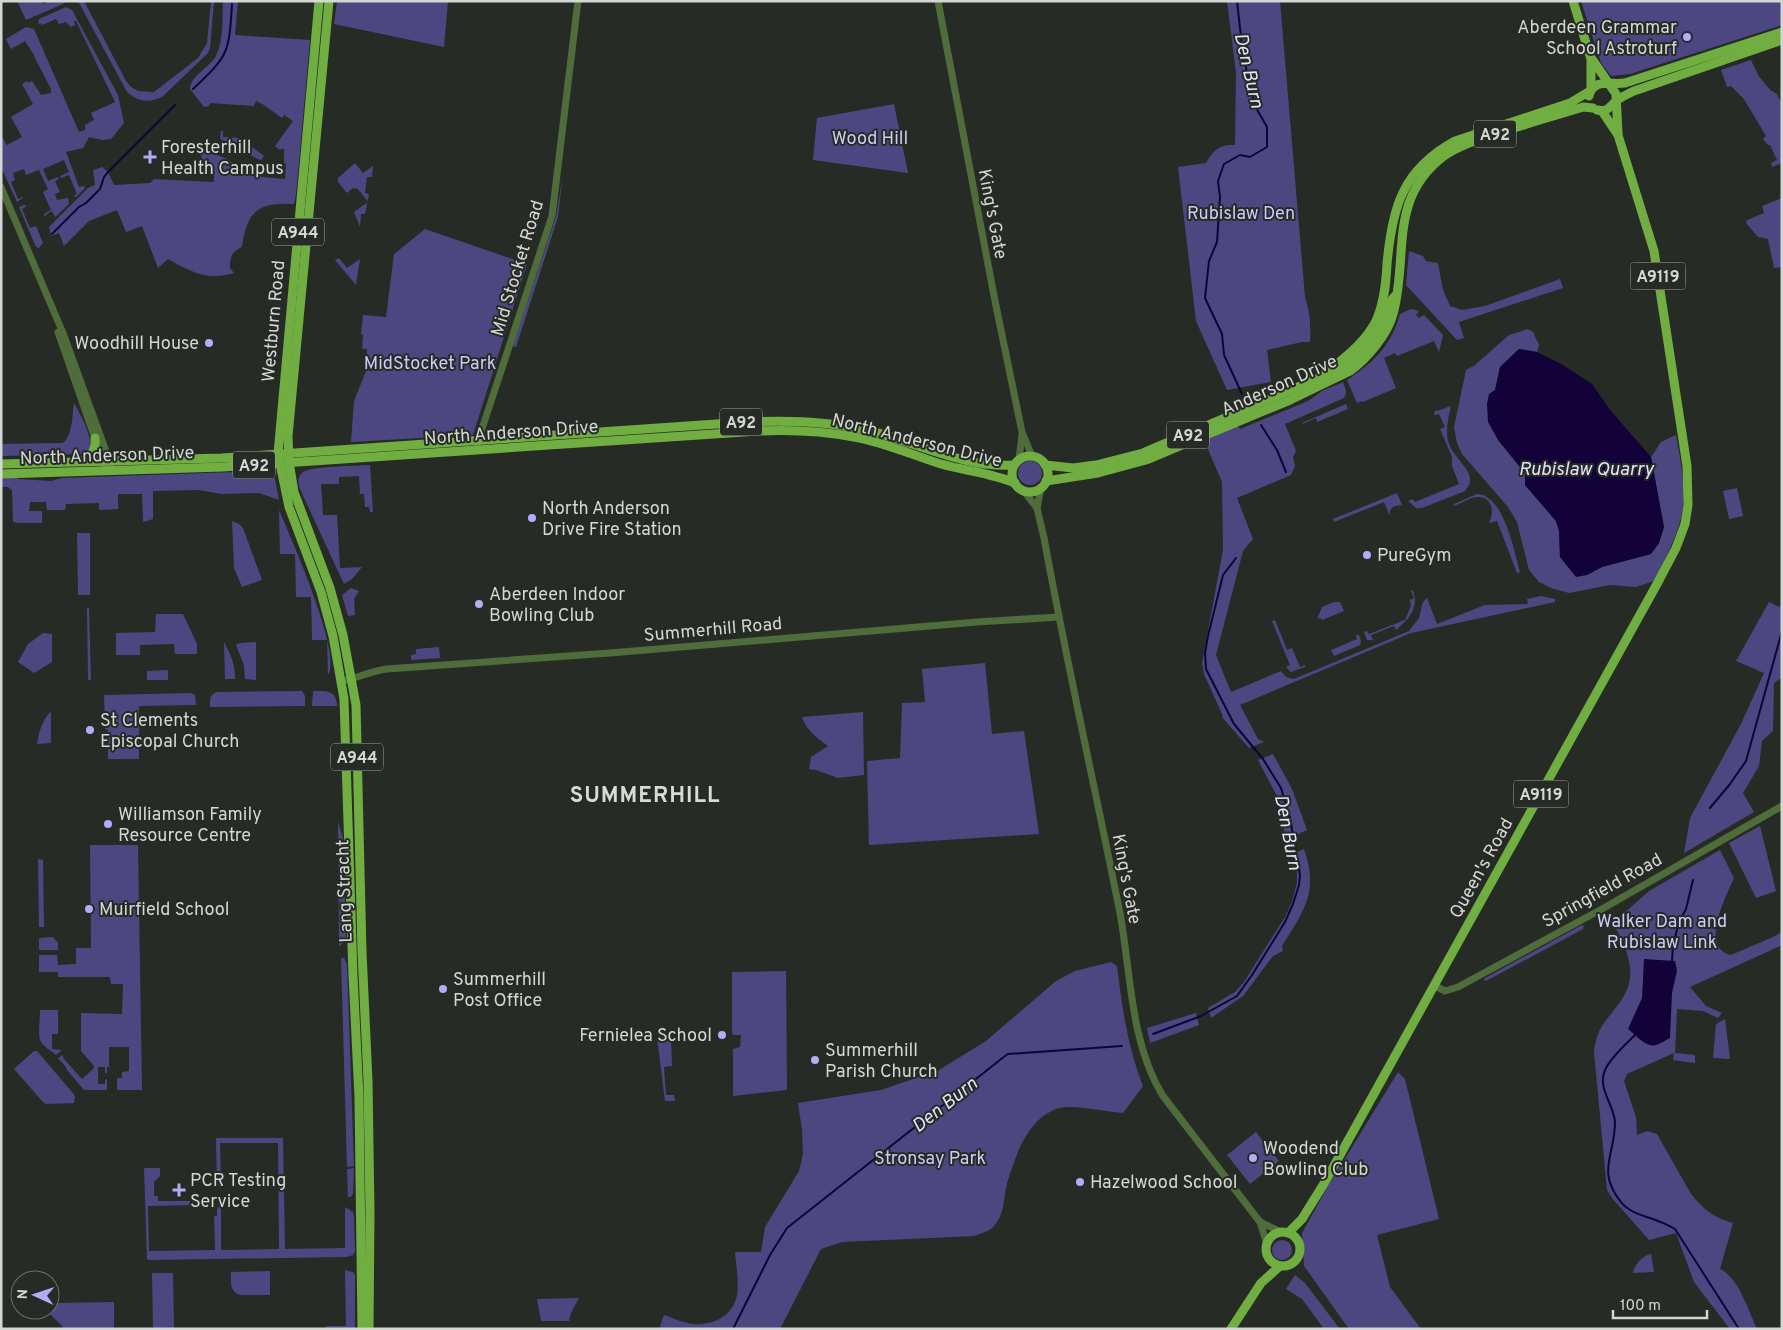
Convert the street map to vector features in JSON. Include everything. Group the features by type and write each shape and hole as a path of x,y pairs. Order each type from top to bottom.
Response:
{"main road":[{"name":"Westburn Road","path":"278,459 319,1"},
{"name":"Westburn Road","path":"289,458 288,436 329,1"},
{"path":"1573,1 1592,59 1616,94 1615,102"},
{"name":"A92","path":"1590,90 1597,84 1630,82 1782,32"},
{"name":"A92","path":"1598,109 1610,109 1615,102 1641,88 1782,40"},
{"path":"1592,59 1589,100 1598,109"},
{"name":"Anderson Drive","path":"1324,374 1351,352 1368,334 1375,323 1381,308 1385,287 1390,233 1395,210 1403,190 1422,165 1444,146 1461,138 1570,102 1590,90"},
{"name":"A9119","path":"1615,102 1618,134"},
{"name":"Anderson Drive","path":"1044,484 1098,473 1146,460 1290,400 1343,376 1358,366 1375,347 1390,322 1397,293 1402,233 1408,206 1420,180 1434,165 1450,153 1469,143 1583,107 1598,109"},
{"name":"A9119","path":"1598,109 1618,134"},
{"name":"Queen's Road","path":"1302,1220 1330,1174 1435,986 1676,548 1685,524 1689,486 1686,458 1654,251 1618,134"},
{"name":"Anderson Drive","path":"1046,465 1073,468 1119,460 1143,453 1285,394 1324,374 1340,369 1365,349 1378,330 1390,302 1397,293"},
{"name":"North Anderson Drive","path":"1,474 223,467 289,458 421,455 477,445 746,422 803,421 867,430 932,452 972,461 994,465 1017,462"},
{"name":"North Anderson Drive","path":"477,445 759,431 812,431 864,439 943,464 1000,477 1015,484"},
{"path":"71,462 82,461 88,458 95,450 96,438"},
{"name":"A92","path":"1017,462 1032,456 1038,458 1046,465"},
{"name":"Lang Stracht","path":"289,458 294,492 330,588 343,636 356,705 362,952 368,1081 370,1212 368,1329"},
{"name":"North Anderson Drive","path":"1,464 278,459"},
{"name":"Lang Stracht","path":"278,459 289,506 321,592 333,636 345,705 353,975 359,1097 362,1329"},
{"path":"1015,484 1012,472 1017,462"},
{"path":"1044,484 1048,476 1046,465"},
{"name":"A92","path":"1015,484 1023,490 1032,492 1044,484"},
{"name":"A9119","path":"1261,1283 1268,1257 1267,1244 1274,1236 1286,1233 1302,1220"},
{"name":"A9119","path":"1231,1329 1261,1283 1280,1266 1291,1264 1297,1258 1300,1250 1298,1243 1302,1220"},
{"path":"1286,1233 1292,1236 1298,1243"},
{"path":"1268,1257 1280,1266"}],"street":[{"name":"Mid Stocket Road","path":"477,445 552,216 578,1"},
{"name":"King's Gate","path":"938,1 1022,432 1032,456"},
{"path":"1,187 63,333 107,461 107,471"},
{"path":"41,282 65,354 96,438 107,461"},
{"name":"King's Gate","path":"1017,462 1022,432"},
{"name":"King's Gate","path":"1037,508 1044,484"},
{"name":"King's Gate","path":"1023,490 1037,508 1118,907 1137,1024 1147,1064 1154,1083 1163,1096 1260,1222 1267,1244"},
{"name":"Summerhill Road","path":"342,681 361,677 373,671 387,669 976,622 1059,618"},
{"name":"Springfield Road","path":"1435,986 1445,991 1458,987 1602,909 1782,806"},
{"name":"King's Gate","path":"1260,1222 1286,1233"}],"green space":[{"path":"17,1 39,1 44,4 49,1 65,1 63,4 26,20"},
{"path":"78,1 84,1 126,81 138,91 154,92 198,58 207,43 211,1 214,1 210,48 208,53 162,97 148,101 139,100 127,92"},
{"path":"223,1 238,1 235,35 310,40 294,204 271,205 256,211 247,225 242,247 231,257 230,268 234,273 224,275 207,276 200,274 168,259 158,268 142,226 126,232 117,210 89,221 64,246 59,233 51,236 49,227 88,188 95,185 93,170 102,167 108,172 114,185 150,183 154,179 214,182 214,170 200,169 203,143 210,152 227,159 252,176 285,179 286,163 284,163 284,150 283,148 280,150 275,146 293,121 284,115 282,118 256,101 254,106 210,103 209,106 204,107 190,89 193,80 213,60 219,50"},
{"path":"337,1 448,1 444,47 334,24"},
{"name":"Rubislaw Den","path":"1227,1 1280,1 1310,342 1267,350 1271,382 1227,390 1196,321 1178,167 1206,163 1211,155 1221,147 1235,145 1236,73"},
{"path":"1581,1 1782,1 1782,25 1630,74 1611,76 1601,63"},
{"path":"66,7 72,10 118,95 124,123 111,139 102,140 89,137 83,148 66,152 79,187 84,186 85,188 76,197 73,196 77,194 69,175 61,178 60,176 69,172 64,160 43,169 48,181 58,177 59,179 55,181 60,192 55,194 57,200 68,198 69,204 55,217 52,211 45,217 44,214 51,210 43,192 48,189 39,170 26,175 24,169 13,173 15,180 11,182 18,199 23,197 17,202 1,167 1,135 7,145 22,137 11,117 33,104 22,84 32,81 41,95 51,93 51,89 25,41 11,49 6,39 26,27 34,29 79,132 85,130 85,125 94,120 91,113 115,102 76,21 74,21 75,25 71,27 66,22 59,24 56,19 42,25 41,23 38,24 39,19"},
{"path":"1751,60 1758,75 1770,90 1777,94 1782,104 1782,163 1772,167 1771,163 1777,160 1770,145 1763,139 1766,136 1744,99 1731,86 1727,87 1721,70"},
{"name":"Wood Hill","path":"894,104 908,173 813,160 817,118"},
{"path":"221,131 223,131 223,137 240,138 264,156 261,160 222,140 220,138"},
{"path":"355,163 363,173 373,166 372,177 367,177 365,193 369,194 368,201 358,189 353,188 347,193 338,182 338,178"},
{"path":"563,174 558,217 516,347 514,347 513,345 556,217"},
{"path":"1782,198 1782,267 1774,268 1768,239 1758,237 1746,223 1747,220 1764,213 1762,206"},
{"path":"367,202 365,214 361,214 360,227 354,212"},
{"path":"27,206 22,209 30,228 36,226 43,243 39,248 36,247 19,207"},
{"name":"MidStocket Park","path":"425,229 527,264 473,435 351,442 354,401 366,371 367,349 362,349 363,335 361,334 363,315 386,317 394,254"},
{"path":"1409,251 1423,256 1426,261 1438,263 1443,290 1450,306 1462,310 1485,306 1560,279 1563,288 1459,322 1464,338 1457,340 1406,285"},
{"path":"339,258 347,268 360,259 356,285 335,260"},
{"path":"1411,309 1419,311 1416,315 1419,318 1424,315 1443,335 1439,352 1434,341 1397,356 1395,353 1384,358 1396,388 1357,403 1347,380 1373,360 1392,335 1400,314"},
{"path":"1528,329 1533,332 1539,345 1537,352 1519,349 1500,367 1495,391 1498,440 1525,473 1525,485 1556,521 1559,530 1560,557 1587,575 1602,567 1651,554 1659,543 1664,527 1651,457 1661,442 1676,435 1683,479 1682,515 1672,544 1654,581 1636,587 1610,585 1569,593 1551,588 1539,582 1529,570 1517,522 1508,507 1462,454 1457,443 1454,427 1466,370 1475,365 1509,335"},
{"path":"1343,382 1346,392 1344,398 1285,424 1296,451 1293,457 1295,466 1291,475 1237,498 1253,539 1243,551 1216,655 1231,692 1281,671 1286,677 1294,679 1409,631 1419,618 1423,602 1427,598 1437,624 1485,605 1528,604 1527,599 1541,596 1555,599 1555,602 1411,633 1240,705 1258,739 1264,742 1249,748 1222,717 1204,674 1202,663 1223,550 1222,482 1204,440 1238,426 1240,429 1308,401 1322,391"},
{"path":"74,403 83,419 89,436 91,448 86,454 1,456 1,444 63,443 69,435"},
{"path":"1346,404 1348,409 1317,422 1316,418 1302,423"},
{"path":"1451,406 1447,425 1449,444 1469,473 1469,485 1465,491 1422,508 1416,508 1408,501 1413,499 1415,502 1459,484 1452,466 1452,457 1440,429 1445,427 1439,414 1434,415 1435,410"},
{"path":"1030,461 1038,465 1042,473 1038,481 1030,485 1022,481 1018,473 1022,465"},
{"path":"370,465 373,512 370,512 369,507 365,507 364,494 360,494 359,476 339,477 339,484 321,484 323,515 337,515 340,568 362,567 352,579 344,584 299,487 299,479 303,472 308,470"},
{"path":"264,471 275,479 279,500 259,493 221,494 199,490 153,491 153,519 143,522 142,494 118,494 118,509 99,510 99,503 66,504 65,510 47,510 46,502 30,502 29,511 42,511 42,523 13,522 12,490 8,487 1,487 1,477 51,481 62,478"},
{"path":"1737,488 1743,516 1729,519 1723,491"},
{"path":"1397,493 1402,505 1392,508 1390,516 1384,502 1334,522 1333,519"},
{"path":"1477,494 1486,497 1501,514 1511,538 1520,572 1517,573 1497,521 1489,523 1492,512 1490,503 1487,500 1478,497 1472,498 1453,506"},
{"path":"279,510 313,595 327,640 312,640 311,597 296,597 295,554 280,554"},
{"path":"232,521 243,528 262,580 242,587 234,568"},
{"path":"77,533 90,533 90,595 78,595"},
{"path":"351,588 359,591 354,599 355,615 348,616 342,595"},
{"path":"1413,590 1415,596 1414,608 1405,622 1396,630 1394,626 1371,635 1373,640 1367,640 1364,632 1367,631 1369,634 1405,620 1411,606 1410,600 1414,598 1411,591"},
{"path":"1334,602 1340,602 1344,611 1322,620 1320,618 1317,619 1322,607"},
{"path":"1769,602 1782,607 1782,677 1774,683 1773,731 1762,741 1759,766 1743,793 1754,812 1684,853 1690,818 1741,724 1764,673 1736,661"},
{"path":"87,608 89,608 91,680 88,680"},
{"path":"156,614 183,614 197,644 197,654 175,654 174,644 140,645 140,655 116,655 116,633 155,632"},
{"path":"1275,620 1287,650 1292,648 1300,667 1305,665 1305,667 1291,672 1286,667 1290,665 1272,621"},
{"path":"43,633 52,634 52,662 34,673 18,662 28,644"},
{"path":"1356,635 1359,635 1360,645 1334,656 1331,650 1357,639"},
{"path":"327,640 331,663 328,675"},
{"path":"224,642 232,660 235,679 225,679"},
{"path":"256,642 256,680 245,679 244,665 236,645"},
{"path":"439,647 440,658 411,660 411,655 416,654 416,649"},
{"path":"985,663 992,734 1024,731 1039,834 869,845 867,761 900,758 902,703 925,702 922,669"},
{"path":"168,670 168,680 147,680 147,671"},
{"path":"302,691 305,696 305,706 210,707 211,696 217,692"},
{"path":"313,691 330,692 337,701 337,706 312,706"},
{"path":"191,693 195,695 196,705 139,706 139,759 108,759 108,730 105,729 104,695"},
{"path":"51,711 51,743 37,744 41,726"},
{"path":"863,712 864,775 838,778 809,769 811,757 828,746 809,730 802,717"},
{"path":"1273,754 1292,789 1307,830 1286,840 1277,796 1258,760"},
{"path":"338,822 343,838 346,938 345,942 339,946"},
{"path":"1760,826 1776,891 1756,898 1729,843"},
{"path":"90,845 138,845 142,1090 117,1090 117,1078 122,1078 122,1072 129,1071 129,1047 109,1047 109,1067 107,1067 107,1073 105,1073 105,1067 98,1067 98,1084 105,1084 107,1079 107,1090 84,1090 58,1058 63,1055 63,1058 82,1079 93,1069 94,1066 81,1051 81,1013 122,1014 123,984 111,984 110,977 58,977 58,972 39,972 39,955 57,955 58,965 76,964 76,948 91,948"},
{"path":"1304,849 1310,877 1307,900 1303,911 1282,946 1283,951 1273,956 1243,996 1211,1018 1208,1008 1235,992 1244,982 1285,917 1292,902 1297,883 1293,854"},
{"name":"Walker Dam and Rubislaw Link","path":"1720,850 1734,878 1721,908 1716,932 1717,943 1722,950 1731,955 1782,932 1782,945 1690,987 1706,1006 1722,1013 1718,1018 1703,1011 1677,1009 1675,1053 1695,1055 1695,1063 1673,1060 1674,1053 1627,1074 1624,1081 1636,1117 1637,1135 1647,1131 1657,1134 1695,1199 1715,1216 1733,1223 1720,1269 1727,1273 1738,1287 1757,1329 1730,1329 1694,1282 1676,1233 1649,1240 1607,1190 1594,1052 1600,1030 1620,1002 1629,982 1630,972 1627,952 1613,923 1649,891"},
{"path":"38,859 43,860 44,927 39,927"},
{"path":"1582,925 1584,926 1583,929 1486,981 1484,980 1485,978"},
{"path":"53,937 58,943 58,950 39,950 39,938"},
{"path":"341,958 344,958 347,964 354,1166 347,1167"},
{"name":"Stronsay Park","path":"1111,962 1117,966 1123,1012 1143,1086 1123,1113 1065,1107 1048,1113 1039,1120 1025,1137 1015,1158 1006,1186 1001,1215 992,1228 974,1236 842,1242 821,1249 780,1329 659,1329 664,1315 682,1322 700,1324 713,1322 730,1311 736,1299 738,1288 735,1252 761,1252 765,1227 799,1171 803,1154 798,1103 881,1090 939,1070 986,1041 1056,981 1075,971"},
{"path":"786,971 787,1090 733,1096 733,1049 740,1047 741,1035 733,1035 732,1032 732,972"},
{"path":"40,1010 58,1010 58,1034 52,1034 52,1049 62,1050 56,1055 45,1047 40,1040"},
{"path":"1196,1013 1199,1025 1150,1043 1147,1028"},
{"path":"1725,1019 1730,1059 1713,1058 1716,1024"},
{"path":"657,1037 671,1037 672,1066 664,1067 666,1095 674,1095 675,1101 665,1101"},
{"path":"34,1051 37,1051 72,1092 75,1096 74,1103 46,1104 14,1069"},
{"path":"1398,1072 1405,1079 1439,1219 1377,1235 1390,1287 1421,1329 1349,1329 1304,1266 1302,1233 1327,1188"},
{"name":"Woodend Bowling Club","path":"1256,1132 1279,1161 1250,1184 1227,1155"},
{"path":"216,1138 283,1138 285,1249 345,1248 345,1207 353,1212 354,1216 355,1251 353,1255 346,1257 147,1259 144,1168 160,1168 160,1176 154,1182 154,1196 158,1196 158,1201 203,1203 203,1207 196,1207 196,1205 148,1206 149,1251 215,1250 214,1216 217,1216 217,1209 221,1203 221,1250 279,1249 278,1143 220,1143 221,1189 217,1183"},
{"path":"354,1168 353,1193 351,1197 348,1197 347,1169"},
{"path":"1282,1240 1289,1243 1292,1250 1289,1257 1282,1260 1275,1257 1272,1250 1275,1243"},
{"path":"1651,1254 1654,1272 1633,1273 1639,1261"},
{"path":"345,1270 353,1272 355,1275 355,1329 326,1329 326,1326 346,1326"},
{"path":"270,1271 270,1295 240,1295 232,1289 231,1272"},
{"path":"152,1273 173,1273 174,1329 153,1329"},
{"path":"1295,1275 1305,1283 1340,1329 1324,1329 1302,1299 1286,1289"},
{"path":"579,1298 569,1321 541,1321 537,1299"},
{"path":"114,1302 114,1329 65,1329 56,1320 60,1320 60,1303"}],"water":[{"name":"Rubislaw Quarry","path":"1519,349 1537,352 1563,365 1592,384 1611,411 1651,457 1664,527 1659,543 1651,554 1602,567 1587,575 1576,577 1560,557 1559,531 1556,521 1525,485 1525,473 1498,440 1488,422 1487,404 1489,394 1495,390 1500,367"},
{"path":"1644,959 1675,961 1677,971 1672,993 1670,1038 1656,1045 1645,1043 1628,1029 1642,998"}],"waterway":[{"name":"Den Burn","path":"1237,1 1243,55 1255,106 1267,127 1267,147 1250,157 1240,155 1224,164 1218,181 1220,197 1217,242 1209,261 1205,298 1222,334 1224,355 1242,394"},
{"path":"193,89 214,68 225,52 230,33 232,4"},
{"path":"52,234 100,189 108,172 175,105"},
{"name":"Den Burn","path":"1261,425 1277,450 1286,472"},
{"name":"Den Burn","path":"1153,1034 1201,1016 1237,996 1285,922 1299,885 1300,875 1290,818 1281,788 1263,759 1234,724 1206,669 1205,653 1208,636 1223,575 1236,558"},
{"path":"1710,808 1746,761 1782,631"},
{"path":"1672,961 1673,945 1679,922 1686,909 1693,880"},
{"path":"1635,1035 1618,1051 1605,1070 1603,1077 1604,1090 1615,1122 1608,1172 1610,1181 1621,1202 1628,1209 1675,1229 1739,1329"},
{"name":"Den Burn","path":"733,1329 770,1255 787,1228 1005,1056 1008,1054 1122,1046"}],"place":[{"name":"Aberdeen Grammar School Astroturf","path":"1687,37"},
{"name":"Foresterhill Health Campus","path":"150,157"},
{"name":"Woodhill House","path":"209,343"},
{"name":"North Anderson Drive Fire Station","path":"532,518"},
{"name":"PureGym","path":"1367,555"},
{"name":"Aberdeen Indoor Bowling Club","path":"479,604"},
{"name":"St Clements Episcopal Church","path":"90,730"},
{"name":"Williamson Family Resource Centre","path":"108,824"},
{"name":"Muirfield School","path":"89,909"},
{"name":"Summerhill Post Office","path":"443,989"},
{"name":"Fernielea School","path":"722,1035"},
{"name":"Summerhill Parish Church","path":"815,1060"},
{"name":"Woodend Bowling Club","path":"1253,1158"},
{"name":"Hazelwood School","path":"1080,1182"},
{"name":"PCR Testing Service","path":"179,1190"}],"district":[{"name":"SUMMERHILL","path":"645,794"}]}
